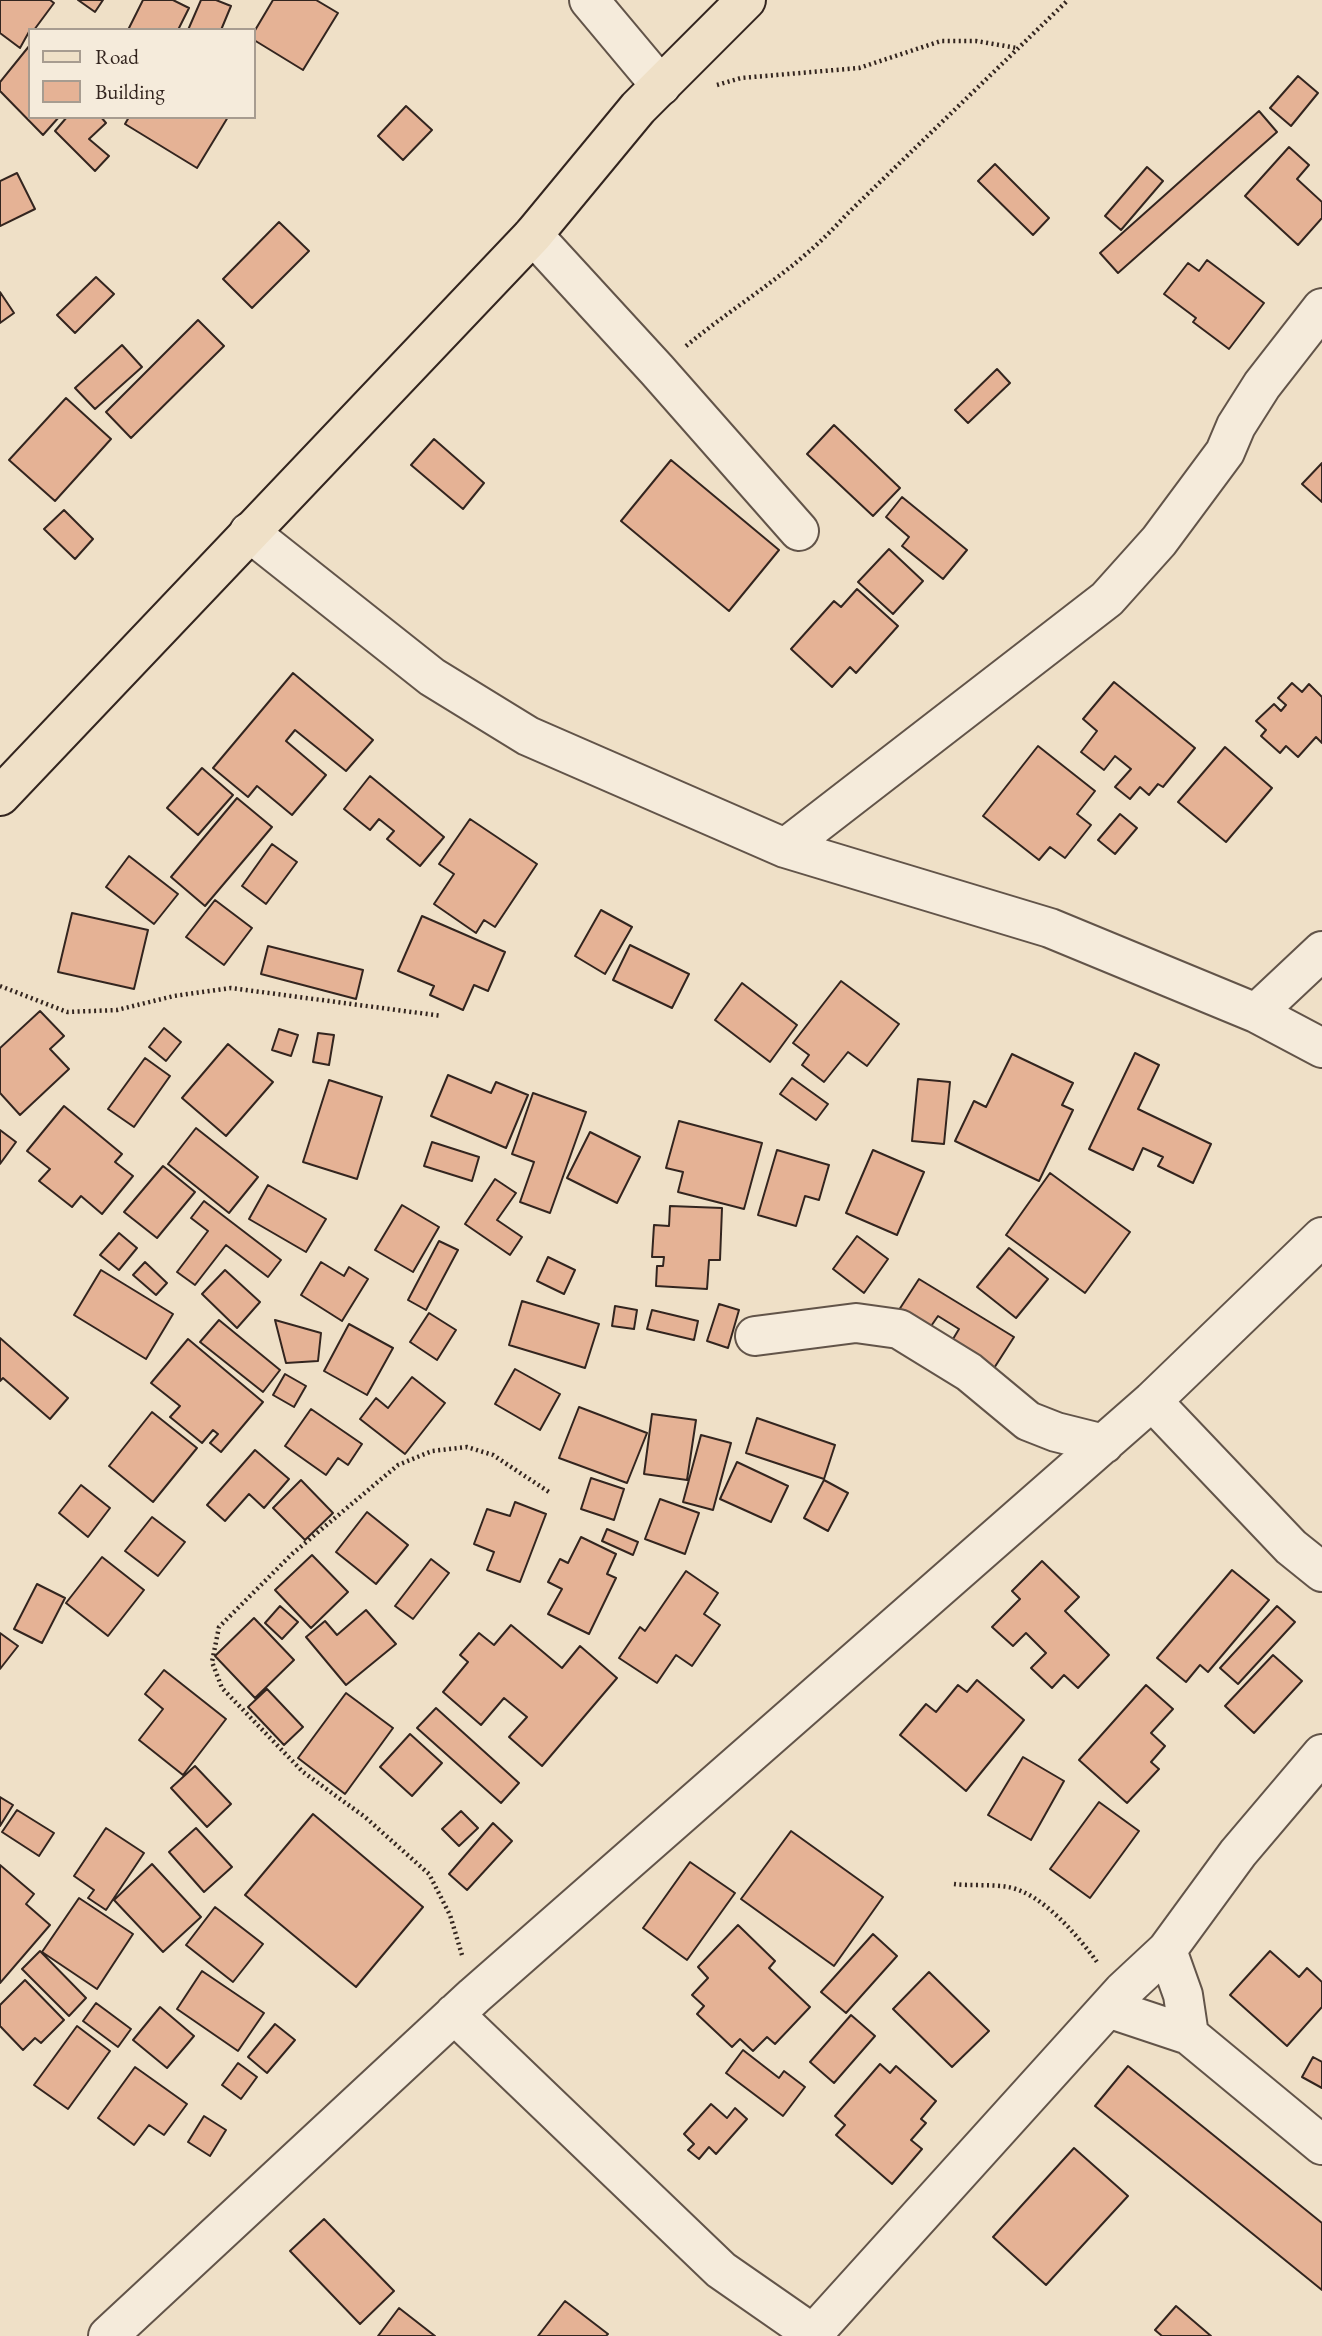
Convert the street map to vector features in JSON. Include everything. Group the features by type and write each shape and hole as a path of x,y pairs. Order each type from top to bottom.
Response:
{"main road":[{"path":"0,796 533,236 638,108 746,0"}],"street":[{"path":"589,0 660,86"},
{"path":"533,236 657,370 799,531"},
{"path":"785,848 1107,598 1158,541 1225,453 1236,426 1262,385 1322,308"},
{"path":"249,532 432,677 528,736 785,848 1050,928 1256,1013 1322,1048"},
{"path":"1256,1013 1322,951"},
{"path":"127,2330 464,2005 1152,1402 1322,1237"},
{"path":"755,1336 856,1322 899,1329 969,1372 1028,1421 1104,1444"},
{"path":"1152,1402 1291,1548 1322,1572"},
{"path":"464,2005 721,2270 815,2335 1116,2000 1167,1950 1238,1853 1322,1754"},
{"path":"1167,1950 1183,1995 1189,2035"},
{"path":"1116,2000 1189,2035 1322,2145"}],"path":[{"path":"657,370 728,311 775,282 817,247 846,215 1068,0"},
{"path":"715,86 741,78 859,68 941,41 976,41 1018,48"},
{"path":"0,986 67,1012 117,1010 174,996 231,988 442,1016"},
{"path":"464,2005 450,1914 429,1874 365,1817 303,1772 222,1688 212,1662 219,1627 292,1554 398,1465 432,1451 467,1447 492,1455 549,1492"},
{"path":"954,1884 1010,1887 1041,1903 1077,1933 1116,2000"}],"building":[{"path":"0,0 50,0 54,3 35,28 28,28 20,48 0,33"},
{"path":"78,0 103,0 95,12"},
{"path":"143,0 173,0 189,8 179,28 129,28"},
{"path":"201,0 216,0 231,6 222,28 189,28"},
{"path":"273,0 316,0 338,13 303,70 256,41 256,29"},
{"path":"28,47 28,119 57,119 43,135 0,91 0,82"},
{"path":"1298,76 1318,93 1291,126 1270,108"},
{"path":"406,106 432,130 403,160 378,136"},
{"path":"1259,111 1277,132 1118,273 1100,253"},
{"path":"65,119 103,119 106,123 89,139 109,156 95,171 55,131"},
{"path":"128,119 227,119 197,168 125,124"},
{"path":"1289,147 1309,165 1297,179 1322,202 1322,218 1298,245 1245,196"},
{"path":"995,164 1049,218 1033,235 978,181"},
{"path":"1147,167 1163,181 1121,230 1105,216"},
{"path":"17,173 35,209 0,226 0,181"},
{"path":"279,222 309,251 252,308 223,279"},
{"path":"1207,260 1264,303 1229,349 1193,322 1196,318 1164,294 1188,263 1199,271"},
{"path":"96,277 114,294 75,333 57,315"},
{"path":"0,292 14,313 0,323"},
{"path":"198,320 224,346 131,438 106,412"},
{"path":"122,345 142,367 95,409 75,388"},
{"path":"997,369 1010,383 968,423 955,410"},
{"path":"66,398 111,439 55,501 9,460"},
{"path":"834,425 900,488 873,516 807,454"},
{"path":"434,439 484,483 463,509 411,465"},
{"path":"671,460 779,550 729,611 621,521"},
{"path":"1322,463 1322,502 1302,484"},
{"path":"902,497 967,550 943,579 902,546 909,537 886,517"},
{"path":"64,510 93,539 75,559 44,529"},
{"path":"889,549 923,581 893,614 858,582"},
{"path":"857,589 898,626 856,673 850,667 832,687 791,649 834,601 841,607"},
{"path":"293,673 373,740 346,771 295,730 286,741 326,775 292,815 257,786 248,797 213,768"},
{"path":"1114,682 1195,748 1163,787 1158,784 1149,795 1140,787 1130,799 1115,787 1131,769 1115,756 1104,770 1081,752 1097,731 1083,719"},
{"path":"1292,683 1302,692 1309,684 1322,697 1322,743 1316,737 1298,757 1286,746 1280,753 1261,736 1266,730 1256,721 1274,704 1281,711 1286,705 1278,698"},
{"path":"1038,746 1095,791 1077,814 1091,825 1065,858 1050,847 1039,860 983,816"},
{"path":"1225,747 1272,788 1226,842 1178,802"},
{"path":"202,768 233,795 198,835 167,808"},
{"path":"370,776 444,837 420,866 387,839 394,831 379,819 370,830 344,809"},
{"path":"237,798 272,827 205,906 171,877"},
{"path":"1120,814 1137,828 1115,854 1098,840"},
{"path":"470,819 537,864 495,927 484,920 476,933 434,904 454,874 439,864"},
{"path":"272,844 297,862 266,904 242,886"},
{"path":"129,856 178,894 154,924 106,887"},
{"path":"215,900 252,928 224,965 186,937"},
{"path":"601,910 632,927 605,974 575,956"},
{"path":"72,913 148,930 134,989 58,972"},
{"path":"422,916 505,952 488,991 474,985 463,1010 430,995 434,986 398,971"},
{"path":"630,945 689,974 672,1008 613,980"},
{"path":"268,946 363,970 356,999 261,974"},
{"path":"841,981 899,1024 867,1066 848,1052 824,1082 802,1065 809,1055 793,1043"},
{"path":"742,983 797,1025 770,1062 715,1020"},
{"path":"40,1011 64,1036 50,1049 69,1069 20,1115 0,1093 0,1048"},
{"path":"164,1028 181,1042 166,1061 149,1047"},
{"path":"279,1029 298,1035 291,1056 272,1050"},
{"path":"318,1033 334,1035 329,1065 313,1062"},
{"path":"228,1044 273,1082 226,1136 182,1098"},
{"path":"1135,1053 1159,1065 1138,1109 1211,1144 1193,1183 1158,1166 1163,1157 1143,1148 1133,1170 1089,1149"},
{"path":"1012,1054 1073,1083 1062,1105 1073,1110 1039,1181 955,1141 974,1101 986,1107"},
{"path":"145,1058 170,1076 134,1127 108,1109"},
{"path":"448,1075 491,1093 496,1082 528,1095 506,1148 431,1116"},
{"path":"792,1078 828,1104 816,1120 780,1094"},
{"path":"918,1079 950,1082 944,1144 912,1141"},
{"path":"329,1080 382,1097 357,1179 303,1162"},
{"path":"533,1093 586,1112 550,1213 520,1202 534,1162 512,1154"},
{"path":"64,1106 122,1154 115,1162 133,1176 102,1214 81,1196 72,1207 39,1181 50,1169 27,1151"},
{"path":"679,1121 762,1143 744,1209 678,1192 683,1172 666,1168"},
{"path":"196,1128 258,1177 229,1213 168,1164"},
{"path":"0,1130 16,1142 0,1164"},
{"path":"590,1132 640,1157 617,1203 567,1178"},
{"path":"432,1142 479,1157 472,1181 424,1166"},
{"path":"777,1150 829,1165 819,1200 805,1196 796,1226 758,1215"},
{"path":"873,1150 924,1172 897,1235 846,1213"},
{"path":"163,1166 195,1192 157,1238 124,1212"},
{"path":"1050,1173 1130,1232 1085,1293 1006,1235"},
{"path":"495,1179 516,1193 497,1220 522,1237 510,1255 465,1224"},
{"path":"268,1185 326,1219 306,1252 249,1219"},
{"path":"204,1201 281,1260 268,1277 226,1245 195,1285 177,1272 208,1231 191,1218"},
{"path":"402,1205 439,1227 413,1272 375,1250"},
{"path":"670,1206 722,1208 720,1260 709,1260 707,1289 656,1286 657,1266 663,1266 664,1257 652,1257 654,1225 669,1226"},
{"path":"119,1233 137,1248 119,1270 100,1255"},
{"path":"857,1236 888,1259 864,1293 833,1269"},
{"path":"439,1241 458,1250 426,1310 408,1300"},
{"path":"1009,1248 1048,1279 1016,1318 977,1287"},
{"path":"548,1257 575,1270 564,1294 537,1281"},
{"path":"145,1262 167,1283 156,1295 133,1275"},
{"path":"321,1262 344,1276 349,1267 368,1279 342,1321 301,1295"},
{"path":"101,1270 173,1314 146,1359 74,1315"},
{"path":"225,1270 260,1302 237,1328 202,1294"},
{"path":"919,1279 1014,1337 989,1376 947,1349 959,1329 938,1316 927,1332 897,1313"},
{"path":"522,1301 599,1324 585,1368 509,1345"},
{"path":"719,1304 739,1310 728,1348 707,1341"},
{"path":"615,1306 637,1310 634,1329 612,1326"},
{"path":"652,1310 698,1321 694,1340 647,1329"},
{"path":"429,1313 456,1330 437,1360 410,1342"},
{"path":"219,1320 280,1370 263,1392 200,1342"},
{"path":"275,1320 321,1333 318,1361 286,1363"},
{"path":"349,1324 393,1348 367,1395 324,1371"},
{"path":"0,1338 68,1398 50,1419 3,1378 0,1381"},
{"path":"188,1339 263,1402 221,1452 210,1443 218,1434 213,1430 202,1443 170,1417 180,1406 151,1383"},
{"path":"515,1369 560,1394 540,1430 495,1404"},
{"path":"285,1374 306,1386 294,1407 273,1395"},
{"path":"412,1377 445,1403 405,1454 360,1419 376,1398 388,1408"},
{"path":"579,1407 647,1433 627,1483 559,1458"},
{"path":"311,1409 362,1444 348,1465 338,1458 326,1475 285,1446"},
{"path":"152,1412 197,1448 153,1502 109,1466"},
{"path":"652,1414 696,1420 687,1480 644,1474"},
{"path":"757,1418 835,1445 824,1479 746,1453"},
{"path":"701,1435 731,1443 713,1510 683,1502"},
{"path":"255,1450 289,1479 264,1508 249,1494 225,1521 207,1505"},
{"path":"737,1462 788,1486 771,1522 720,1499"},
{"path":"591,1478 624,1489 614,1520 581,1509"},
{"path":"301,1480 333,1513 305,1540 273,1508"},
{"path":"824,1480 848,1493 828,1531 804,1518"},
{"path":"81,1485 110,1508 88,1537 59,1513"},
{"path":"660,1499 699,1513 685,1554 645,1539"},
{"path":"515,1502 546,1514 520,1582 487,1570 494,1552 474,1544 487,1509 510,1516"},
{"path":"367,1512 408,1545 376,1584 336,1552"},
{"path":"152,1517 185,1542 158,1576 125,1551"},
{"path":"607,1529 638,1542 633,1555 602,1541"},
{"path":"581,1537 616,1554 607,1574 616,1578 589,1634 548,1614 562,1589 548,1582 560,1559 568,1563"},
{"path":"312,1555 348,1592 311,1628 275,1590"},
{"path":"102,1557 144,1590 108,1636 66,1603"},
{"path":"431,1559 449,1573 413,1619 395,1606"},
{"path":"1042,1561 1079,1597 1065,1611 1109,1655 1078,1688 1064,1675 1052,1688 1031,1668 1046,1653 1026,1633 1013,1646 992,1627 1020,1599 1012,1591"},
{"path":"1232,1570 1269,1600 1208,1672 1200,1665 1186,1682 1157,1658"},
{"path":"686,1571 718,1593 704,1614 720,1625 692,1666 676,1655 657,1683 619,1658 640,1627 645,1631"},
{"path":"37,1584 65,1598 42,1643 14,1629"},
{"path":"280,1606 298,1622 282,1639 265,1623"},
{"path":"1277,1606 1295,1622 1238,1684 1220,1668"},
{"path":"366,1610 396,1644 346,1685 306,1637 325,1621 337,1635"},
{"path":"254,1618 294,1660 255,1698 215,1656"},
{"path":"511,1625 562,1668 580,1646 617,1678 542,1766 509,1737 527,1717 504,1698 481,1725 443,1692 468,1662 460,1655 479,1633 494,1645"},
{"path":"0,1633 18,1646 0,1669"},
{"path":"1273,1655 1302,1681 1254,1733 1225,1706"},
{"path":"164,1670 226,1719 183,1775 139,1740 163,1709 145,1694"},
{"path":"977,1680 1024,1720 966,1791 900,1735 926,1704 936,1712 958,1685 967,1692"},
{"path":"1146,1685 1173,1709 1151,1733 1165,1746 1151,1762 1159,1769 1127,1803 1079,1760"},
{"path":"267,1689 303,1727 284,1745 248,1707"},
{"path":"346,1693 393,1728 345,1794 298,1758"},
{"path":"436,1708 519,1783 501,1803 417,1728"},
{"path":"410,1734 442,1763 412,1796 380,1767"},
{"path":"1023,1757 1064,1781 1031,1840 988,1815"},
{"path":"195,1766 231,1804 207,1827 171,1788"},
{"path":"0,1797 13,1805 0,1826"},
{"path":"1099,1802 1139,1831 1090,1898 1050,1869"},
{"path":"17,1810 54,1833 39,1856 2,1832"},
{"path":"461,1811 478,1828 459,1846 442,1829"},
{"path":"313,1814 423,1907 356,1987 245,1895"},
{"path":"493,1823 512,1841 467,1890 449,1874"},
{"path":"106,1828 144,1853 106,1910 88,1898 94,1890 74,1876"},
{"path":"196,1828 232,1867 204,1892 169,1852"},
{"path":"791,1831 883,1897 834,1966 741,1899"},
{"path":"690,1862 735,1893 687,1960 643,1928"},
{"path":"152,1864 201,1917 163,1952 114,1900"},
{"path":"0,1865 34,1894 26,1904 50,1925 0,1983"},
{"path":"79,1898 133,1934 97,1989 42,1952"},
{"path":"215,1907 263,1944 233,1982 186,1945"},
{"path":"738,1925 775,1961 769,1968 810,2007 775,2044 767,2037 753,2051 740,2039 732,2047 697,2014 704,2006 692,1995 708,1978 698,1967"},
{"path":"873,1934 897,1956 846,2013 821,1992"},
{"path":"40,1951 86,1998 69,2016 22,1969"},
{"path":"1270,1951 1299,1977 1307,1968 1322,1982 1322,2007 1287,2046 1230,1995"},
{"path":"202,1971 264,2013 238,2051 177,2009"},
{"path":"929,1972 989,2031 952,2067 893,2009"},
{"path":"25,1980 64,2020 41,2043 35,2038 23,2050 0,2026 0,2005"},
{"path":"96,2003 131,2029 118,2047 83,2021"},
{"path":"160,2007 194,2036 167,2068 133,2040"},
{"path":"851,2015 875,2036 834,2083 810,2062"},
{"path":"275,2024 295,2040 267,2073 248,2057"},
{"path":"77,2026 110,2051 68,2109 34,2085"},
{"path":"743,2050 779,2078 784,2071 805,2087 783,2116 726,2073"},
{"path":"1313,2057 1322,2062 1322,2088 1302,2077"},
{"path":"238,2063 257,2077 241,2099 222,2085"},
{"path":"880,2064 890,2073 896,2066 936,2101 921,2119 926,2123 911,2140 922,2149 892,2184 836,2135 845,2125 835,2116"},
{"path":"1128,2066 1322,2223 1322,2290 1095,2106"},
{"path":"135,2067 187,2104 164,2135 149,2125 134,2145 98,2118"},
{"path":"711,2104 727,2118 735,2108 747,2119 716,2154 709,2147 699,2159 688,2150 694,2144 684,2134"},
{"path":"204,2116 226,2130 210,2156 188,2142"},
{"path":"1074,2148 1128,2196 1046,2285 993,2237"},
{"path":"324,2219 394,2291 360,2324 290,2251"},
{"path":"565,2301 608,2334 538,2336"},
{"path":"1176,2306 1211,2336 1162,2336 1155,2330"},
{"path":"399,2308 435,2336 378,2336"}]}
